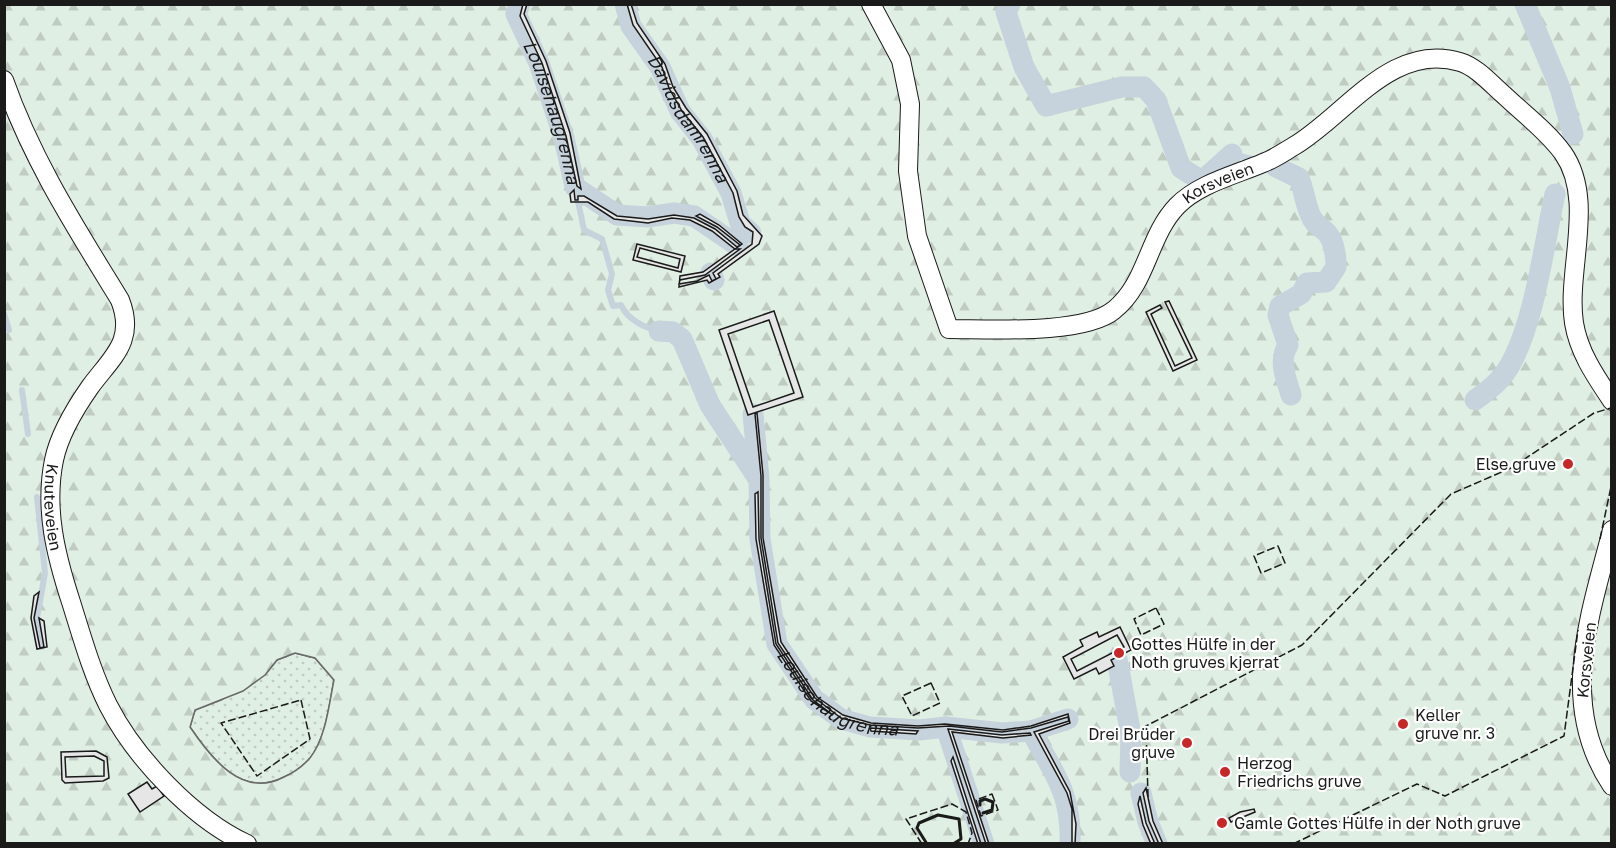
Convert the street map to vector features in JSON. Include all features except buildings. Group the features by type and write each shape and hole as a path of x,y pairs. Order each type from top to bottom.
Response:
{"street":[{"name":"Korsveien","path":"871,4 901,60 910,104 908,171 917,236 949,329 1087,324 1114,310 1139,279 1162,224 1178,204 1202,189 1267,162 1309,137 1351,99 1390,72 1416,61 1439,59 1462,62 1481,75 1552,139 1565,155 1574,174 1579,220 1574,324 1587,364 1611,401"},
{"name":"Knuteveien","path":"4,80 17,117 59,202 120,300 125,318 122,344 117,356 86,393 58,445 53,468 50,500 54,546 81,635 108,705 129,739 183,800 226,834 247,843"},
{"name":"Korsveien","path":"1611,530 1588,623 1581,682 1581,713 1589,742 1611,786"}],"green space":[{"path":"5,5 1611,5 1611,843 5,844","holes":["295,653 315,658 334,680 320,741 310,758 291,773 269,782 255,783 229,772 208,751 190,727 195,710 243,691 265,675 277,660"]},
{"path":"295,653 315,658 334,680 320,741 310,758 287,775 269,782 255,783 241,779 218,762 190,727 195,710 221,700 265,675 277,660"}],"waterway":[{"name":"Louisehaugrenna","path":"520,4 516,14 539,63 564,138 575,187 617,215 648,217 674,213 694,216 738,246"},
{"name":"Davidsdamrenna","path":"625,4 631,26 660,67 680,111 702,139 731,193 740,223 751,233"},
{"path":"1010,4 1006,12 1024,67 1046,106 1122,87 1144,87 1156,100 1181,168 1202,181 1232,154"},
{"path":"1525,4 1560,88 1573,134"},
{"path":"1232,154 1252,159"},
{"path":"1276,167 1299,178 1311,217 1331,238 1336,263 1336,267 1326,282 1307,283 1301,294 1280,306 1278,315 1288,345 1283,363 1291,395"},
{"path":"575,187 584,230 602,239 612,274 608,290 613,306 621,305 637,323 659,331"},
{"path":"1475,400 1503,375 1519,347 1532,305 1555,194"},
{"name":"Davidsdamrenna","path":"711,273 714,280"},
{"path":"4,314 9,330"},
{"path":"659,331 673,332 682,339 710,405 757,477"},
{"path":"22,390 28,434"},
{"name":"Louisehaugrenna","path":"753,414 759,479 760,539 777,644 814,699 841,719 870,727 919,730 946,727 984,844"},
{"path":"37,497 45,573 37,618 42,647"},
{"path":"1117,659 1131,735 1130,772"},
{"path":"946,727 1002,733 1031,731 1068,719"},
{"path":"1031,731 1065,797 1070,844"},
{"path":"1141,793 1148,822 1157,844"}],"fence":[{"path":"1148,797 1146,726 1302,645 1451,494 1511,468 1594,413 1611,408 1612,413"},
{"path":"1600,539 1612,482"},
{"path":"1278,546 1285,563 1261,573 1254,556 1278,546"},
{"path":"1156,608 1164,624 1141,635 1134,619 1156,608"},
{"path":"1293,844 1417,784 1445,796 1564,736 1578,630"},
{"path":"931,683 940,703 912,716 902,696 931,683"},
{"path":"301,700 310,739 257,776 221,723 301,700"},
{"path":"992,794 998,810 981,816 976,800 992,794"},
{"path":"922,844 906,819 952,804 966,812 972,833 968,844"},
{"path":"770,844 779,844"}],"wall":[{"path":"980,805 980,801 985,799 993,802 992,810 983,813"},
{"path":"927,844 917,828 919,823 938,815 959,819 961,839 953,844"}],"place":[{"name":"Else gruve","path":"1568,464"},
{"name":"Gottes Hülfe in der Noth gruves kjerrat","path":"1119,653"},
{"name":"Keller gruve nr. 3","path":"1403,724"},
{"name":"Drei Brüder gruve","path":"1187,743"},
{"name":"Herzog Friedrichs gruve","path":"1225,772"},
{"name":"Gamle Gottes Hülfe in der Noth gruve","path":"1222,823"}]}
